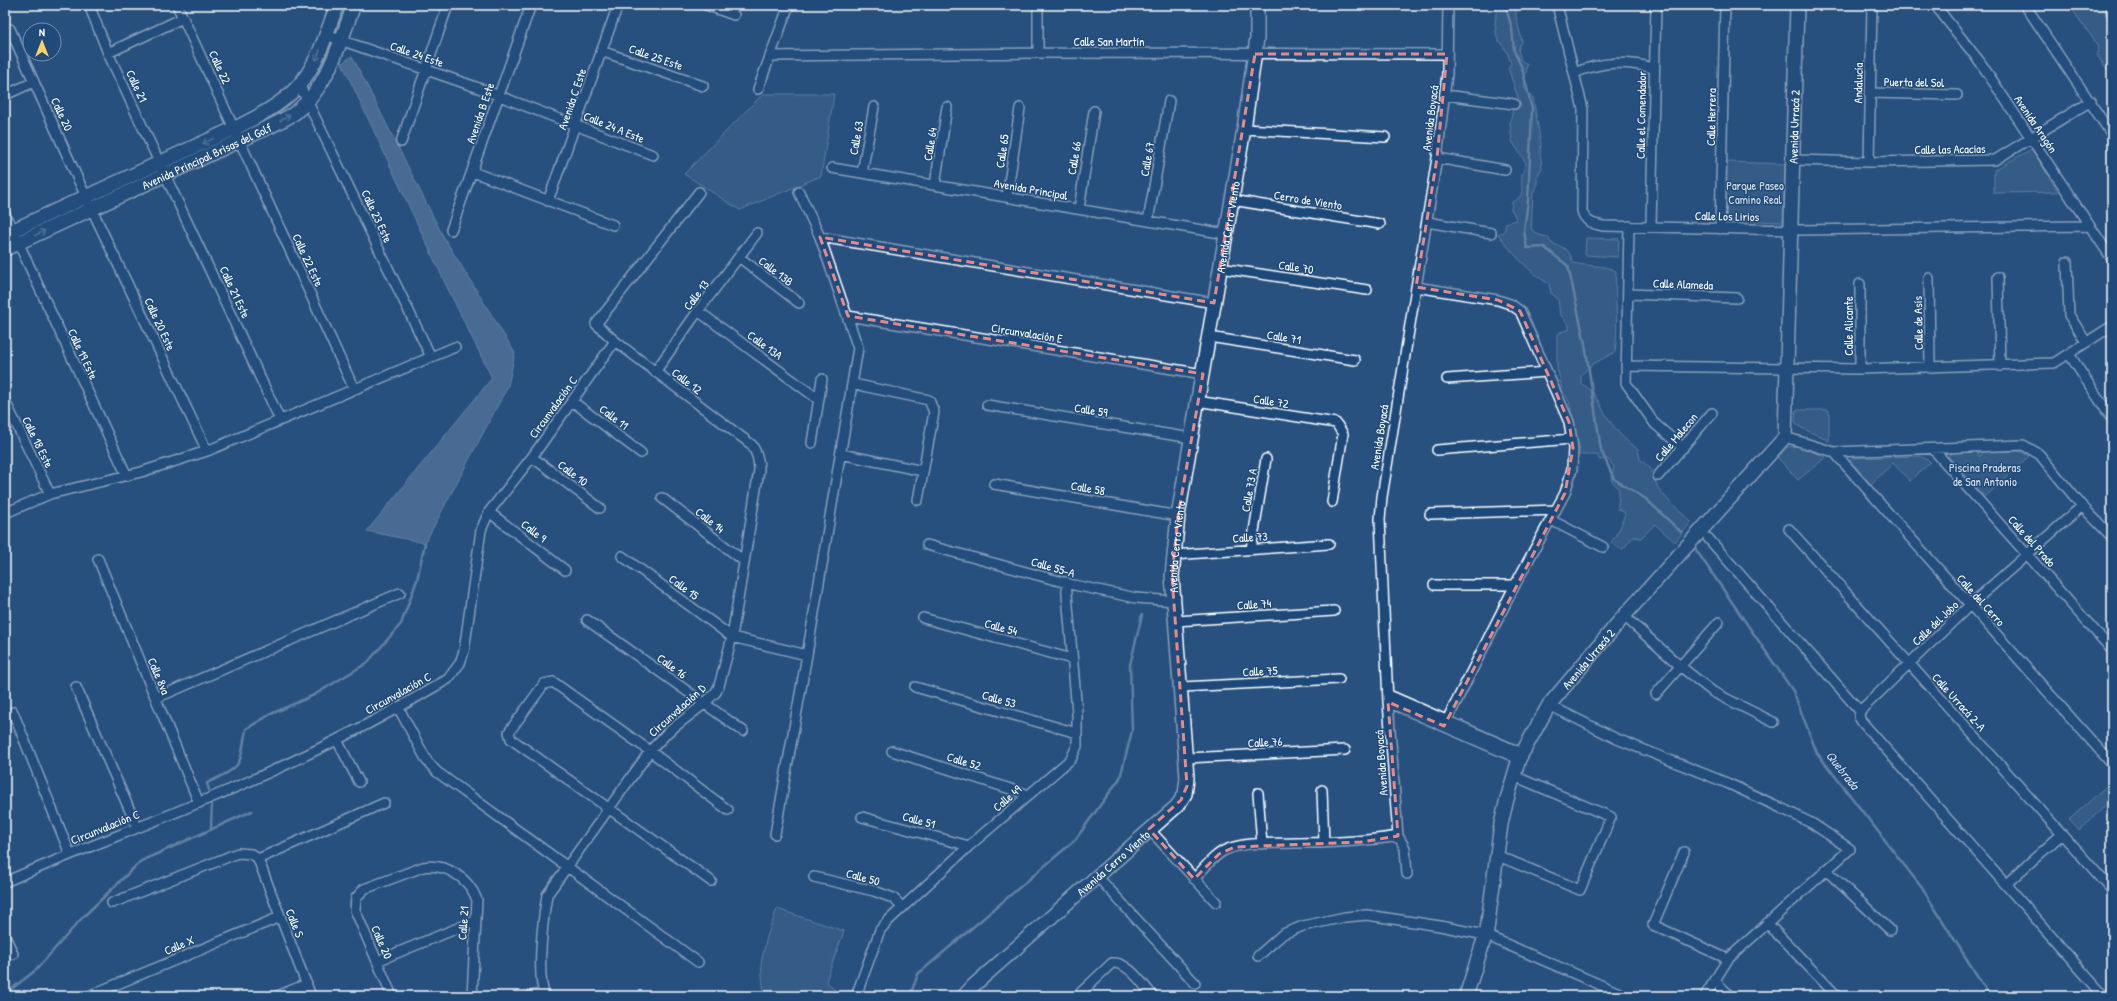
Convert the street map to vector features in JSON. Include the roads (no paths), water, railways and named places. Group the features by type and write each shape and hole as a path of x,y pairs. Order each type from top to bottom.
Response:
{"street":[{"name":"Calle 21","path":"89,5 108,52 167,175"},
{"name":"Calle 22","path":"177,5 236,128 240,140"},
{"name":"Avenida Principal Brisas del Golf","path":"5,249 160,163 236,128 282,103 300,86 316,61 337,5"},
{"name":"Avenida Principal Brisas del Golf","path":"9,232 167,175 295,112 308,100 325,78 354,5"},
{"path":"401,142 448,5"},
{"name":"Avenida B Este","path":"451,230 473,172 531,5"},
{"name":"Avenida C Este","path":"548,201 618,5"},
{"path":"706,5 734,15"},
{"path":"758,89 789,5"},
{"path":"1038,5 1038,53"},
{"name":"Avenida Cerro Viento","path":"964,996 972,986 1177,806 1185,794 1187,778 1186,758 1174,601 1173,555 1197,401 1203,374 1244,129 1255,54 1257,5"},
{"name":"Avenida Boyacá","path":"1407,874 1405,848 1398,836 1389,698 1381,504 1437,158 1445,95 1448,54 1448,5"},
{"name":"Calle Los Lirios","path":"1557,5 1580,93 1584,120 1583,216 1595,224 1720,229 2089,226"},
{"name":"Calle el Comendador","path":"1651,226 1653,68 1656,5"},
{"name":"Calle Herrera","path":"1720,229 1726,5"},
{"name":"Avenida Urracá 2","path":"1466,996 1485,935 1501,824 1514,776 1521,756 1549,705 1624,616 1785,437 1797,5"},
{"name":"Andalucía","path":"1869,162 1872,5"},
{"name":"Avenida Aragón","path":"1935,5 1980,62 2112,259"},
{"path":"2025,5 2112,135"},
{"path":"108,52 183,18"},
{"name":"Calle 20","path":"10,29 89,202"},
{"name":"Calle 24 Este","path":"326,34 499,95"},
{"name":"Calle 25 Este","path":"601,51 703,86"},
{"name":"Calle San Martín","path":"770,56 1038,53 1448,54"},
{"path":"1574,73 1593,66 1623,62 1653,68"},
{"path":"5,95 34,82"},
{"name":"Calle 23 Este","path":"300,86 431,357"},
{"name":"Puerta del Sol","path":"1870,93 1957,95"},
{"name":"Calle 24 A Este","path":"499,95 653,155"},
{"path":"1445,95 1514,104"},
{"name":"Calle 67","path":"1148,221 1169,102"},
{"name":"Calle las Acacias","path":"1793,160 1869,162 1995,160 2091,102"},
{"name":"Calle 63","path":"862,173 874,107"},
{"name":"Calle 64","path":"935,185 947,107"},
{"name":"Calle 65","path":"1007,197 1020,108"},
{"name":"Calle 66","path":"1079,209 1094,111"},
{"path":"1244,129 1385,137"},
{"name":"Calle 22 Este","path":"240,140 354,389"},
{"path":"1437,158 1505,170"},
{"name":"Avenida Principal","path":"832,168 1226,234"},
{"path":"473,172 613,225"},
{"name":"Calle 21 Este","path":"167,175 280,420"},
{"name":"Calle 12","path":"699,192 596,324 615,341 752,445 759,459"},
{"path":"776,834 858,348 820,237 799,192"},
{"name":"Cerro de Viento","path":"1232,200 1380,224"},
{"name":"Calle 20 Este","path":"89,202 207,451"},
{"name":"Calle 19 Este","path":"5,214 9,232 18,243 127,476"},
{"path":"1427,222 1491,233"},
{"path":"1630,226 1626,383 1655,424 1683,448"},
{"name":"Calle 13","path":"655,372 698,311 757,233"},
{"path":"820,237 1214,303"},
{"name":"Calle 13B","path":"739,257 799,303"},
{"path":"2067,262 2068,315 2086,342"},
{"name":"Calle 70","path":"1220,268 1367,290"},
{"path":"1998,277 2000,366"},
{"name":"Calle de Asís","path":"1929,278 1930,368"},
{"name":"Calle Alicante","path":"1860,284 1860,369"},
{"path":"1416,287 1510,304 1520,311 1569,422 1572,439 1572,469 1565,493 1515,585 1445,722"},
{"name":"Calle Alameda","path":"1628,294 1737,298"},
{"name":"Calle 13A","path":"698,311 818,399"},
{"name":"Circunvalación E","path":"848,316 1203,374"},
{"path":"1626,366 1860,369 2000,366 2054,363 2112,326"},
{"name":"Calle 71","path":"1209,337 1355,360"},
{"name":"Circunvalación C","path":"5,882 136,827 199,803 337,740 448,679 460,663 464,650 482,530 489,512 532,457 615,341"},
{"path":"5,513 50,494 127,476 207,451 455,347"},
{"path":"2069,354 2112,419"},
{"path":"1448,379 1547,372"},
{"path":"812,443 822,379"},
{"path":"853,384 929,400 934,412 918,500"},
{"name":"Calle 18 Este","path":"5,400 50,494"},
{"name":"Calle 11","path":"572,401 641,453"},
{"name":"Calle 72","path":"1197,401 1336,424 1343,434 1332,502"},
{"name":"Calle 59","path":"987,405 1191,438"},
{"name":"Calle Malecon","path":"1658,476 1712,413"},
{"path":"1785,437 1834,452 2023,445 2039,454 2082,506 2112,537"},
{"path":"1437,450 1572,439"},
{"name":"Calle del Prado","path":"1933,449 2112,650"},
{"name":"Calle del Cerro","path":"1834,452 2112,764"},
{"path":"841,454 923,471"},
{"name":"Calle 10","path":"532,457 600,508"},
{"name":"Circunvalación D","path":"545,995 541,978 547,895 566,866 650,751 668,732 704,704 716,692 719,686 732,637 759,470 759,459"},
{"name":"Calle 73 A","path":"1251,549 1266,459"},
{"name":"Calle 58","path":"994,484 1178,516"},
{"name":"Calle 14","path":"662,498 744,561"},
{"name":"Calle del Jobo","path":"1860,711 1970,605 2082,506"},
{"path":"1430,514 1556,510"},
{"name":"Calle 9","path":"489,512 565,570"},
{"path":"1551,520 1603,548"},
{"name":"Calle Urracá 2-A","path":"1789,529 1909,665 2112,890"},
{"path":"1708,538 1860,711 1859,717 1862,722 2104,996"},
{"name":"Calle 73","path":"1173,555 1329,544"},
{"name":"Calle 55-A","path":"927,545 1066,582 1136,598 1174,601"},
{"name":"Calle 15","path":"622,556 732,637"},
{"name":"Calle 8va","path":"98,559 199,803"},
{"name":"Calle 49","path":"856,996 880,930 902,907 969,846 1071,759 1077,746 1077,733 1066,582"},
{"path":"1434,585 1515,585"},
{"path":"156,698 400,593"},
{"name":"Calle 74","path":"1176,621 1334,611"},
{"path":"1624,616 1680,666 1713,692 1772,722"},
{"name":"Calle 54","path":"923,618 1072,659"},
{"name":"Calle 16","path":"587,620 743,731"},
{"path":"1656,694 1719,622"},
{"path":"732,637 807,655"},
{"name":"Calle 75","path":"1181,687 1339,679"},
{"path":"712,881 511,739 509,732 544,684 553,682 650,751 728,810"},
{"path":"76,687 136,827"},
{"name":"Calle 53","path":"915,687 1077,733"},
{"path":"1389,698 1521,756"},
{"path":"1549,705 1617,739 1727,783 1813,824 1850,849 1728,959 1705,996"},
{"path":"398,707 427,761 437,772 698,962"},
{"path":"13,712 70,854"},
{"path":"337,740 359,782"},
{"name":"Calle 76","path":"1186,758 1345,750"},
{"name":"Calle 52","path":"892,751 1029,795"},
{"path":"1496,855 1580,890 1611,817 1514,776"},
{"path":"1322,790 1324,843"},
{"path":"1258,793 1262,844"},
{"path":"112,903 238,853 250,854 258,859 384,803"},
{"name":"Calle 51","path":"862,817 969,846"},
{"path":"1149,829 1216,902"},
{"path":"2006,884 2062,834"},
{"path":"1194,879 1226,849 1262,844 1361,842 1398,836"},
{"path":"1684,852 1653,924 1728,959"},
{"name":"Calle S","path":"258,859 312,996"},
{"name":"Calle 21","path":"356,898 364,890 423,867 441,866 449,869 474,891 477,907 475,921 472,996"},
{"path":"1826,870 1890,930"},
{"path":"1097,876 1195,983"},
{"name":"Calle 50","path":"814,877 874,891 893,898 902,907"},
{"name":"Calle 20","path":"356,898 355,910 392,996"},
{"path":"1258,956 1282,934 1317,922 1367,915 1404,920 1485,935 1626,996"},
{"name":"Calle X","path":"88,996 280,917"},
{"path":"377,961 475,921"},
{"path":"1767,923 1837,996"},
{"path":"5,936 13,954"},
{"path":"1077,996 1112,963 1118,962 1125,966 1153,996"},
{"path":"1714,980 1730,996"},
{"path":"278,996 306,984"},
{"path":"531,996 545,995"}],"waterway":[{"path":"1505,5 1512,28 1514,51 1522,68 1532,109 1528,201 1524,231 1527,248 1544,247 1568,266 1585,344 1601,450 1614,479 1646,499 1682,533"},
{"path":"209,790 207,783 228,772 238,764 246,729 271,714 314,695 367,663 401,624 417,580 425,543"},
{"name":"Quebrada","path":"1694,547 1793,691 1817,753 1922,888 1990,996"},
{"path":"910,996 918,974 1075,840 1120,778 1132,731 1130,665 1142,615"},
{"path":"211,830 212,801"},
{"path":"5,994 36,970 82,918 141,861 252,811"}],"park label":[{"name":"Parque Paseo Camino Real","path":"1755,192"},
{"name":"Piscina Praderas de San Antonio","path":"1985,474"}]}
